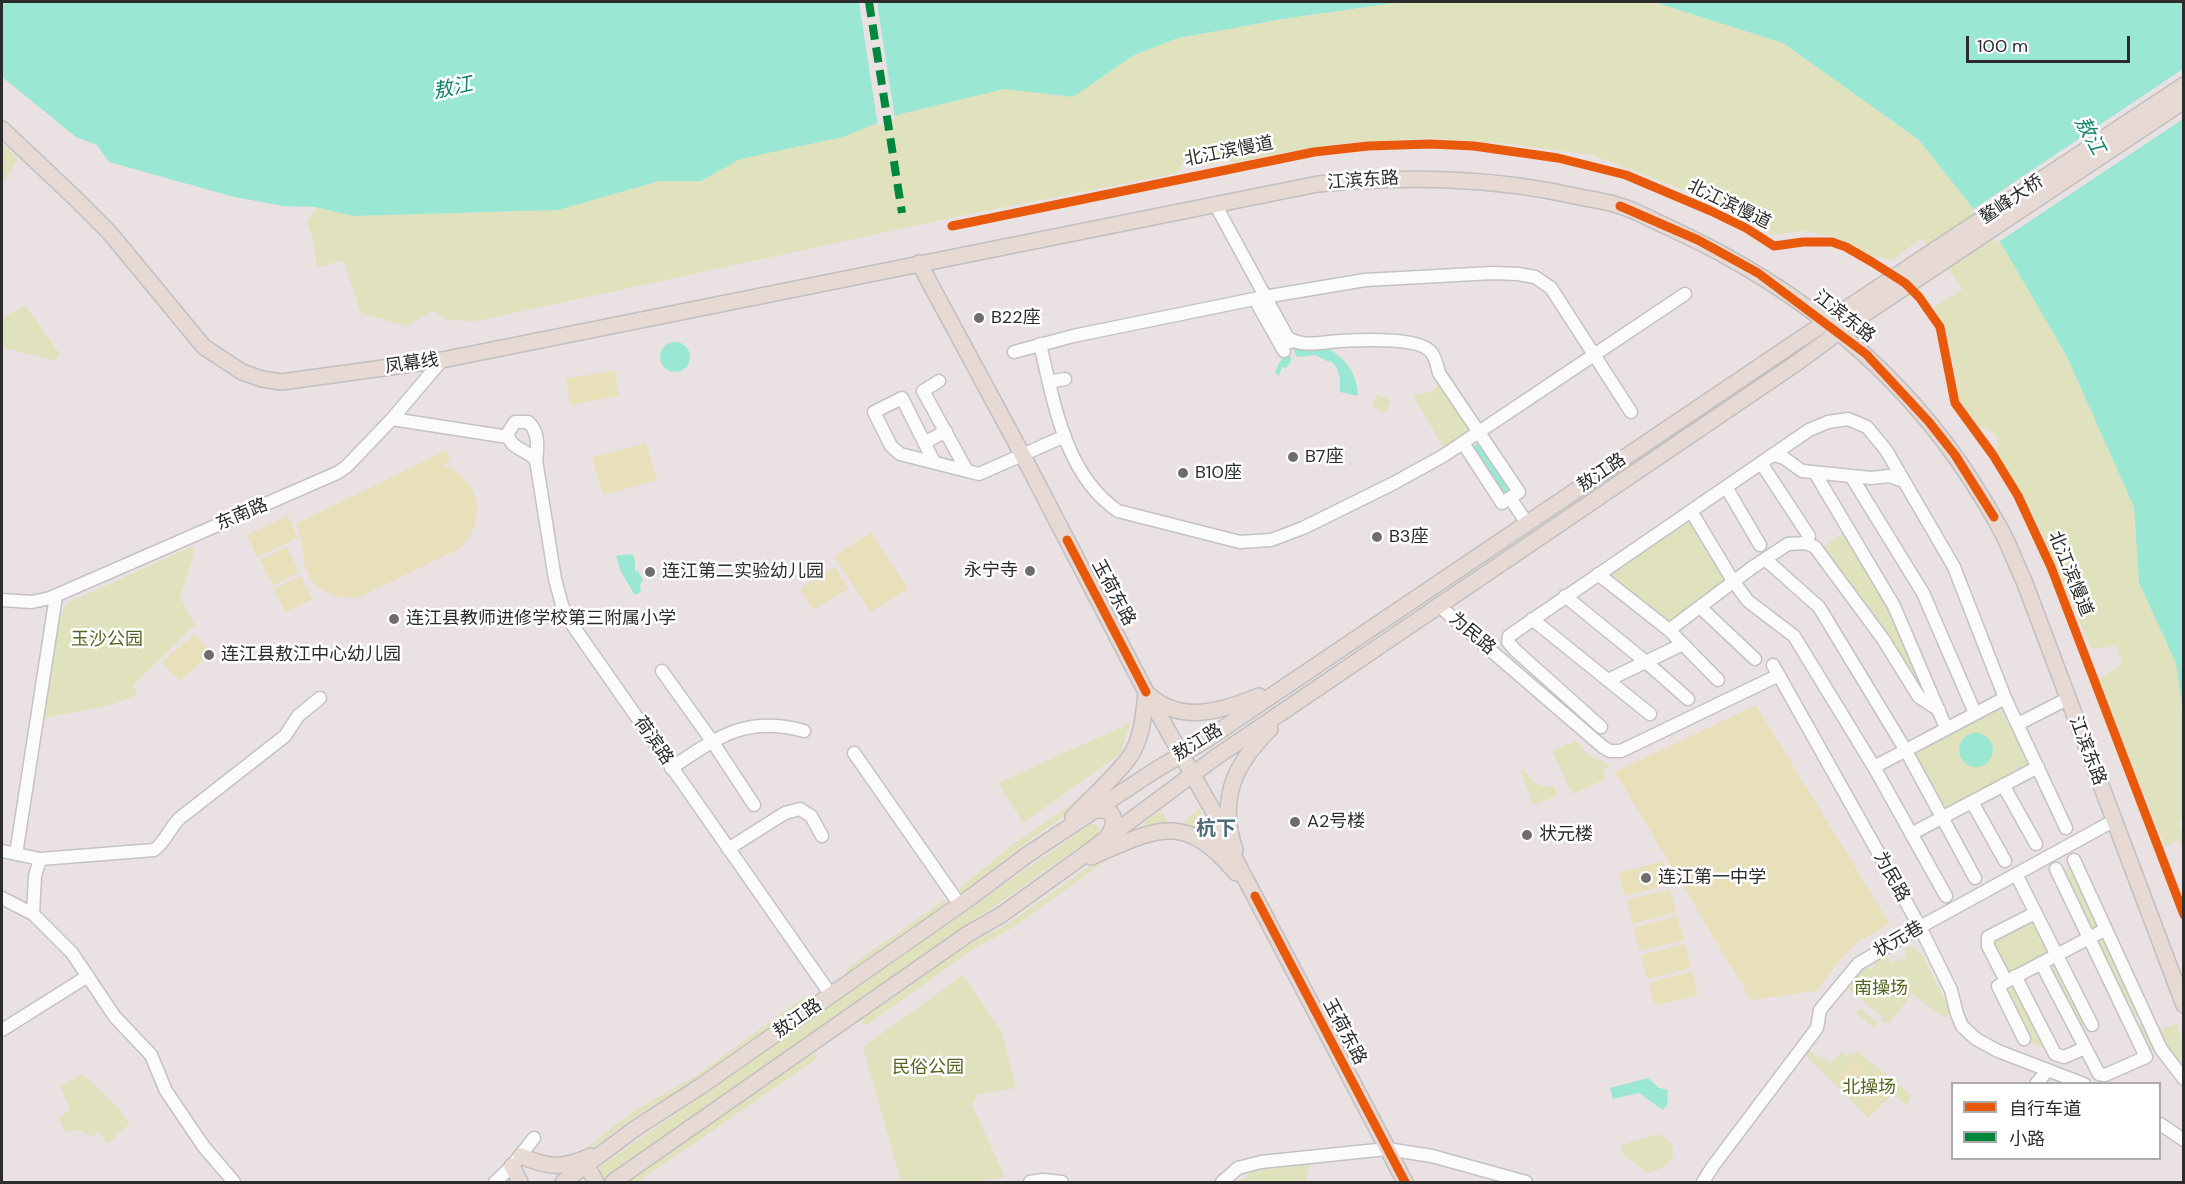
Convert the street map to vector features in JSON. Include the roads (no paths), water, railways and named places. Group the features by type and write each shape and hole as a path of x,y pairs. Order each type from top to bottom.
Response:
{"main road":[{"name":"鳌峰大桥","path":"1839,323 2184,86"},
{"name":"鳌峰大桥","path":"1839,323 2184,101"},
{"name":"凤幕线","path":"2,129 109,232 204,347 242,372 262,379 281,382 442,360 919,263"},
{"name":"江滨东路","path":"919,263 1318,184 1371,179 1419,178 1473,180 1554,191 1620,206 1698,240 1758,273 1839,323 1929,422 1976,486 1999,525 2024,581 2184,1005"},
{"name":"玉荷东路","path":"919,263 1022,454 1146,693 1193,775 1222,816"},
{"name":"敖江路","path":"564,1182 1055,836 1181,755 1527,523 1839,323"},
{"name":"敖江路","path":"614,1182 959,941 1001,915 1216,757 1438,605 1839,323"},
{"path":"1146,693 1164,706 1180,711 1209,712 1228,709 1287,684"},
{"path":"1055,836 1128,759 1144,716 1146,693"},
{"path":"1255,897 1222,816 1240,762 1258,740 1298,701"},
{"path":"1093,811 1102,809 1110,812 1115,819 1113,829 1107,837"},
{"path":"1072,864 1143,834 1176,830 1201,841 1224,860 1255,897"},
{"name":"玉荷东路","path":"1255,897 1405,1182"},
{"path":"508,1172 579,1161 610,1148"},
{"path":"586,1166 596,1182"},
{"path":"508,1172 520,1182"}],"street":[{"path":"1215,204 1259,300 1287,345 1396,340 1414,343 1430,351 1439,373 1519,492 1512,500 1502,503 1463,442"},
{"path":"1014,352 1040,344 1365,280 1472,274 1518,274 1535,277 1551,288 1631,412"},
{"path":"1040,344 1065,436 1091,487 1102,500 1118,511 1240,542 1271,540 1303,528 1418,471 1685,294"},
{"path":"1226,312 1259,300"},
{"name":"东南路","path":"2,600 42,601 56,596 332,476 346,466 392,418 442,360"},
{"path":"1049,382 1065,379"},
{"path":"939,381 923,391 967,471"},
{"path":"934,462 902,398 874,412 891,446 900,453 979,474 1065,436"},
{"path":"392,418 508,437 512,445 526,451 536,460"},
{"path":"1600,726 1508,642 1509,636 1809,430 1828,422 1848,419 1867,427 1886,450 1954,567 2005,698 2066,828"},
{"name":"荷滨路","path":"508,437 509,429 515,422 524,421 531,425 536,433 538,449 536,460 555,579 565,612 671,768 831,995"},
{"path":"924,443 946,431"},
{"path":"1774,455 1784,458 1802,471 1871,478 1889,476 1904,481"},
{"path":"1761,463 1809,536"},
{"path":"1815,472 1894,606 1946,728"},
{"path":"1851,476 1923,593 1975,713"},
{"path":"1726,487 1760,545"},
{"path":"1512,500 1527,523"},
{"path":"1691,511 1733,581 1748,601 1794,636 1874,767 1946,896"},
{"path":"1669,630 1733,581 1788,544 1806,543 1815,547 1883,639 1919,697 1939,710"},
{"path":"1765,559 1819,607 1905,749 1975,878"},
{"path":"1598,574 1669,630 1718,680"},
{"path":"16,854 56,596"},
{"path":"1565,596 1688,699"},
{"name":"为民路","path":"1438,605 1610,751 1621,751 1776,670 1920,927 1951,990 1957,1014 1966,1031 1983,1044 1998,1051 2081,1082"},
{"path":"1700,607 1755,659"},
{"path":"1532,619 1650,714"},
{"path":"1608,680 1683,644"},
{"path":"662,671 754,805"},
{"path":"2,851 40,858 154,850 180,818 285,736 298,716 320,698"},
{"path":"1874,767 2005,698"},
{"path":"2018,724 2067,699"},
{"path":"671,768 712,741 750,726 769,725 804,731"},
{"path":"854,753 960,905"},
{"path":"1911,834 2038,767"},
{"path":"2003,785 2036,844"},
{"path":"1972,802 2005,861"},
{"path":"728,849 785,813 800,809 811,816 822,836"},
{"name":"状元巷","path":"1703,1182 1817,1028 1820,1010 1858,964 1920,927 2115,820"},
{"path":"33,914 35,876 40,858"},
{"path":"2074,860 2162,1049 2184,1079"},
{"path":"2042,963 2099,1074 2105,1076 2146,1057 2056,869"},
{"path":"2016,876 2092,1025"},
{"path":"2,898 33,914 72,953 115,1017 151,1055 166,1091 204,1148 234,1182"},
{"path":"2035,913 1988,937 1988,946 2011,979 2055,1054 2064,1057 2085,1048"},
{"path":"2024,1040 1998,986 2106,929"},
{"path":"2,1030 88,976"},
{"path":"2131,1025 2147,1018"},
{"path":"2038,1082 2048,1070"},
{"path":"2161,1125 2184,1140"},
{"path":"508,1172 534,1138"},
{"path":"1222,1182 1238,1168 1261,1162 1387,1149 1432,1156 1526,1182"},
{"path":"1030,1182 1043,1180 1062,1182"}],"water":[{"name":"敖江","path":"2,2 1401,2 1289,18 1178,38 1134,55 1073,97 1004,89 897,115 843,137 740,159 701,181 659,181 558,210 353,216 316,207 283,206 234,197 109,162 97,145 76,137 2,77"},
{"name":"敖江","path":"1607,2 2183,2 2183,713 2176,663 2139,583 2134,507 2066,355 2002,245 1919,140 1783,43 1657,3"},
{"path":"675,342 686,346 690,357 686,368 675,372 664,368 660,357 664,346"},
{"path":"1322,346 1337,354 1348,365 1355,379 1358,396 1340,392 1338,369 1331,361 1315,355 1297,357 1293,349"},
{"path":"1287,353 1292,360 1286,368 1282,367 1279,375 1275,373"},
{"path":"1480,442 1510,489 1502,494 1472,447"},
{"path":"633,555 635,571 638,571 643,580 640,585 641,592 635,595 621,572 616,556"},
{"path":"1976,733 1988,738 1993,750 1988,762 1976,767 1964,762 1959,750 1964,738"},
{"path":"1648,1078 1659,1088 1668,1090 1667,1105 1663,1110 1639,1093 1613,1099 1610,1088"}],"place":[{"name":"B22座","path":"979,318"},
{"name":"B7座","path":"1293,457"},
{"name":"B10座","path":"1183,473"},
{"name":"B3座","path":"1377,537"},
{"name":"永宁寺","path":"1030,571"},
{"name":"连江第二实验幼儿园","path":"650,572"},
{"name":"连江县教师进修学校第三附属小学","path":"394,619"},
{"name":"连江县敖江中心幼儿园","path":"209,655"},
{"name":"A2号楼","path":"1295,822"},
{"name":"状元楼","path":"1527,835"},
{"name":"连江第一中学","path":"1646,878"}],"district":[{"name":"杭下","path":"1216,830"}],"park label":[{"name":"玉沙公园","path":"107,640"},
{"name":"南操场","path":"1881,989"},
{"name":"民俗公园","path":"928,1068"},
{"name":"北操场","path":"1869,1088"}]}
